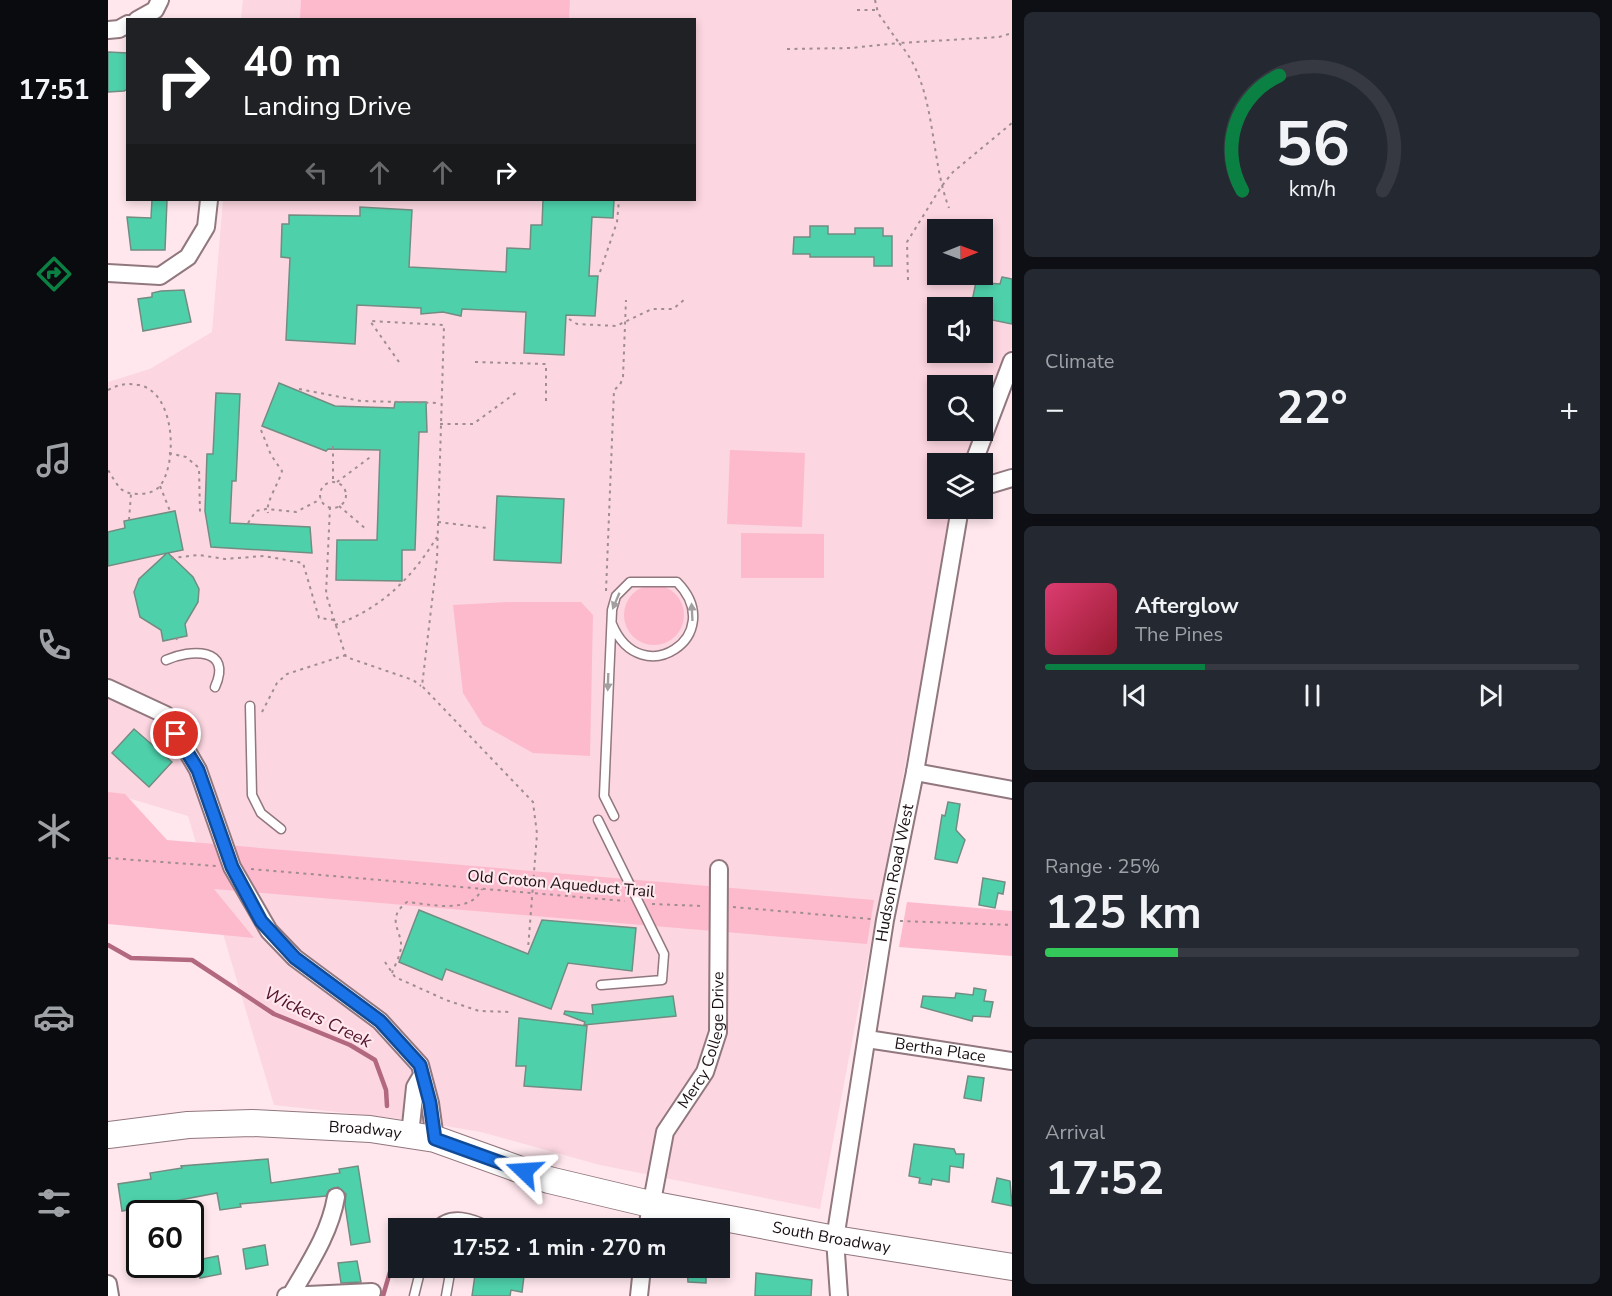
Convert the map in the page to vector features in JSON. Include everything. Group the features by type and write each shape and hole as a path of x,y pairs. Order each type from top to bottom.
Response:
{"main road":[{"name":"Broadway","path":"108,1135 188,1125 266,1122 330,1125 422,1137 649,1216"},
{"name":"South Broadway","path":"649,1216 835,1239 1012,1268"}],"street":[{"path":"141,18 159,10"},
{"path":"108,30 119,29 126,25"},
{"path":"108,273 160,276 188,257 207,227 209,201"},
{"path":"977,453 1012,361"},
{"path":"993,484 1012,478"},
{"name":"Hudson Road West","path":"839,1296 835,1239 885,920 915,772 958,519"},
{"path":"108,688 165,716 198,770 232,867 269,931 295,958 380,1021 420,1065 422,1137"},
{"path":"915,772 1012,789"},
{"name":"Mercy College Drive","path":"649,1216 665,1132 705,1072 718,1032 719,869"},
{"name":"Bertha Place","path":"867,1039 1012,1061"},
{"path":"422,1075 415,1087 422,1137"},
{"path":"289,1295 324,1236 333,1214 336,1197"},
{"path":"639,1296 641,1278"},
{"path":"108,1284 110,1296"},
{"path":"289,1295 372,1292"}],"lane":[{"path":"612,624 618,638 638,654 664,655 676,650 688,635 694,617 693,604 687,592 678,582 630,582 616,596 612,610 604,796 614,816"},
{"path":"166,660 202,651 211,655 217,664 219,679 215,687"},
{"path":"249,706 252,795 261,813 281,829"},
{"path":"598,820 664,954 662,980 601,985"},
{"path":"446,1218 450,1216 466,1218"},
{"path":"414,1296 418,1278"},
{"path":"446,1296 449,1278"}],"path":[{"path":"875,0 878,10 899,43 913,58 941,187 949,208"},
{"path":"857,10 878,10"},
{"path":"787,50 851,48 1012,33"},
{"path":"908,280 907,242 941,187 953,172 1012,123"},
{"path":"600,272 617,222 619,201"},
{"path":"569,319 577,324 616,326 652,309 673,309 686,299"},
{"path":"606,601 614,390 620,385 622,377 626,300"},
{"path":"399,362 370,321 444,325 438,536 422,686"},
{"path":"475,362 546,364 546,403"},
{"path":"108,390 128,383 144,386 155,393 164,405 170,424 169,453 160,486 170,511"},
{"path":"299,389 361,401 440,403"},
{"path":"440,424 473,424 517,392"},
{"path":"261,430 271,455 282,471 278,489 268,501 267,511"},
{"path":"333,446 333,482"},
{"path":"169,453 186,457 198,468 201,475 200,513"},
{"path":"338,483 373,455"},
{"path":"108,470 122,490 131,494 152,492 160,486"},
{"path":"321,499 323,487 333,482 338,483 343,486 346,494 339,506"},
{"path":"129,520 131,494"},
{"path":"249,523 256,511 296,512 321,499"},
{"path":"321,499 330,507 339,506 366,528"},
{"path":"330,507 326,594 346,655"},
{"path":"438,522 487,528"},
{"path":"335,625 361,615 397,589 425,556 438,536"},
{"path":"171,558 199,555 225,558 264,556 303,563 319,618 334,620"},
{"path":"176,637 178,643"},
{"path":"260,714 277,683 287,674 346,655 413,680 422,686 533,802 537,834 528,949"},
{"name":"Old Croton Aqueduct Trail","path":"108,858 638,903 718,906 885,920 1012,925"},
{"path":"392,973 401,945 395,923 402,907 407,903 453,906 466,904 480,895 482,889"},
{"path":"385,962 395,978 446,1000 479,1011 510,1012"}],"shaded area":[{"path":"243,0 1012,0 1012,347 993,394 993,375 927,375 927,441 975,441 971,453 927,453 927,519 952,519 820,1209 600,1165 481,1132 410,1120 274,1105 188,816 108,792 108,382 150,369 212,332 223,201 696,201 696,18 241,18"},
{"path":"301,0 570,0 569,18 300,18"},
{"path":"730,450 805,453 802,527 727,524"},
{"path":"741,533 824,534 824,578 741,578"},
{"path":"654,585 671,590 679,598 684,615 679,632 671,640 654,645 637,640 629,632 624,615 629,598 637,590"},
{"path":"581,602 593,615 590,756 533,753 483,725 463,693 453,605"},
{"path":"108,792 125,794 167,840 874,900 867,944 214,889 254,938 108,924"},
{"path":"907,902 1012,911 1012,956 899,947"}],"building":[{"path":"108,52 126,53 126,90 108,92"},
{"path":"152,201 167,201 165,250 131,250 127,217 151,218"},
{"path":"543,201 614,201 613,218 592,217 589,276 598,276 595,316 566,315 564,355 524,353 526,312 462,309 461,316 443,312 421,314 421,308 357,305 355,344 286,340 290,258 281,257 282,224 289,224 289,215 360,216 360,207 412,210 409,267 506,272 507,248 530,249 531,225 542,225"},
{"path":"810,226 828,226 828,234 855,234 855,228 883,228 883,236 892,236 892,266 874,266 874,257 810,257 810,254 793,254 794,237 810,237"},
{"path":"1002,277 1012,279 1012,324 993,320 993,297 973,297 975,285 1000,284"},
{"path":"184,290 191,322 143,331 138,299 152,297 152,293 161,291"},
{"path":"279,383 335,406 394,408 395,402 426,402 427,432 419,432 415,550 402,550 402,581 336,580 337,540 377,540 380,450 328,449 326,451 262,426"},
{"path":"216,393 240,394 236,481 232,481 230,523 310,527 312,553 211,547 205,511 207,454 213,454"},
{"path":"497,496 564,499 561,563 494,560"},
{"path":"175,511 183,550 168,553 193,577 199,589 198,602 185,624 187,636 163,641 161,630 140,617 134,592 139,579 167,553 108,566 108,532 125,528 124,521"},
{"path":"134,729 172,762 149,787 112,753"},
{"path":"948,802 960,804 956,830 965,840 957,863 935,859 942,815 945,816"},
{"path":"983,878 1005,882 1003,894 998,893 995,908 979,905"},
{"path":"419,910 528,954 542,920 636,928 632,971 568,963 551,1009 446,969 442,980 399,962"},
{"path":"974,988 986,990 984,1001 993,1002 990,1017 973,1016 972,1021 921,1007 923,996 955,998 956,993 973,995"},
{"path":"673,996 676,1016 584,1025 585,1022 564,1014 565,1011 593,1014 592,1005"},
{"path":"519,1018 587,1026 581,1090 524,1086 526,1066 516,1066"},
{"path":"968,1076 984,1078 981,1101 964,1098"},
{"path":"914,1144 954,1149 956,1154 964,1154 963,1168 950,1166 949,1182 932,1179 931,1185 919,1183 920,1178 909,1176"},
{"path":"268,1159 271,1183 340,1173 339,1169 358,1166 370,1242 351,1245 345,1205 346,1194 338,1187 329,1190 326,1196 240,1204 241,1207 220,1210 217,1193 180,1200 126,1200 126,1210 122,1211 118,1184 151,1179 150,1173 182,1168 181,1166"},
{"path":"997,1178 1010,1181 1012,1206 992,1202"},
{"path":"265,1245 268,1265 246,1269 243,1249"},
{"path":"218,1256 221,1274 204,1277 204,1259"},
{"path":"357,1261 361,1282 341,1283 338,1263"},
{"path":"756,1273 812,1280 811,1296 755,1296"},
{"path":"475,1278 524,1278 522,1292 511,1290 510,1296 472,1296"},
{"path":"688,1278 706,1278 706,1283 688,1282"}],"waterway":[{"name":"Wickers Creek","path":"108,945 131,958 192,960 274,1014 350,1045 375,1060 386,1090 387,1106"},
{"path":"383,1296 388,1278"}],"route":[{"path":"176,734 198,770 232,867 261,921 295,958 380,1021 420,1065 430,1103 435,1139 524,1171"}]}
